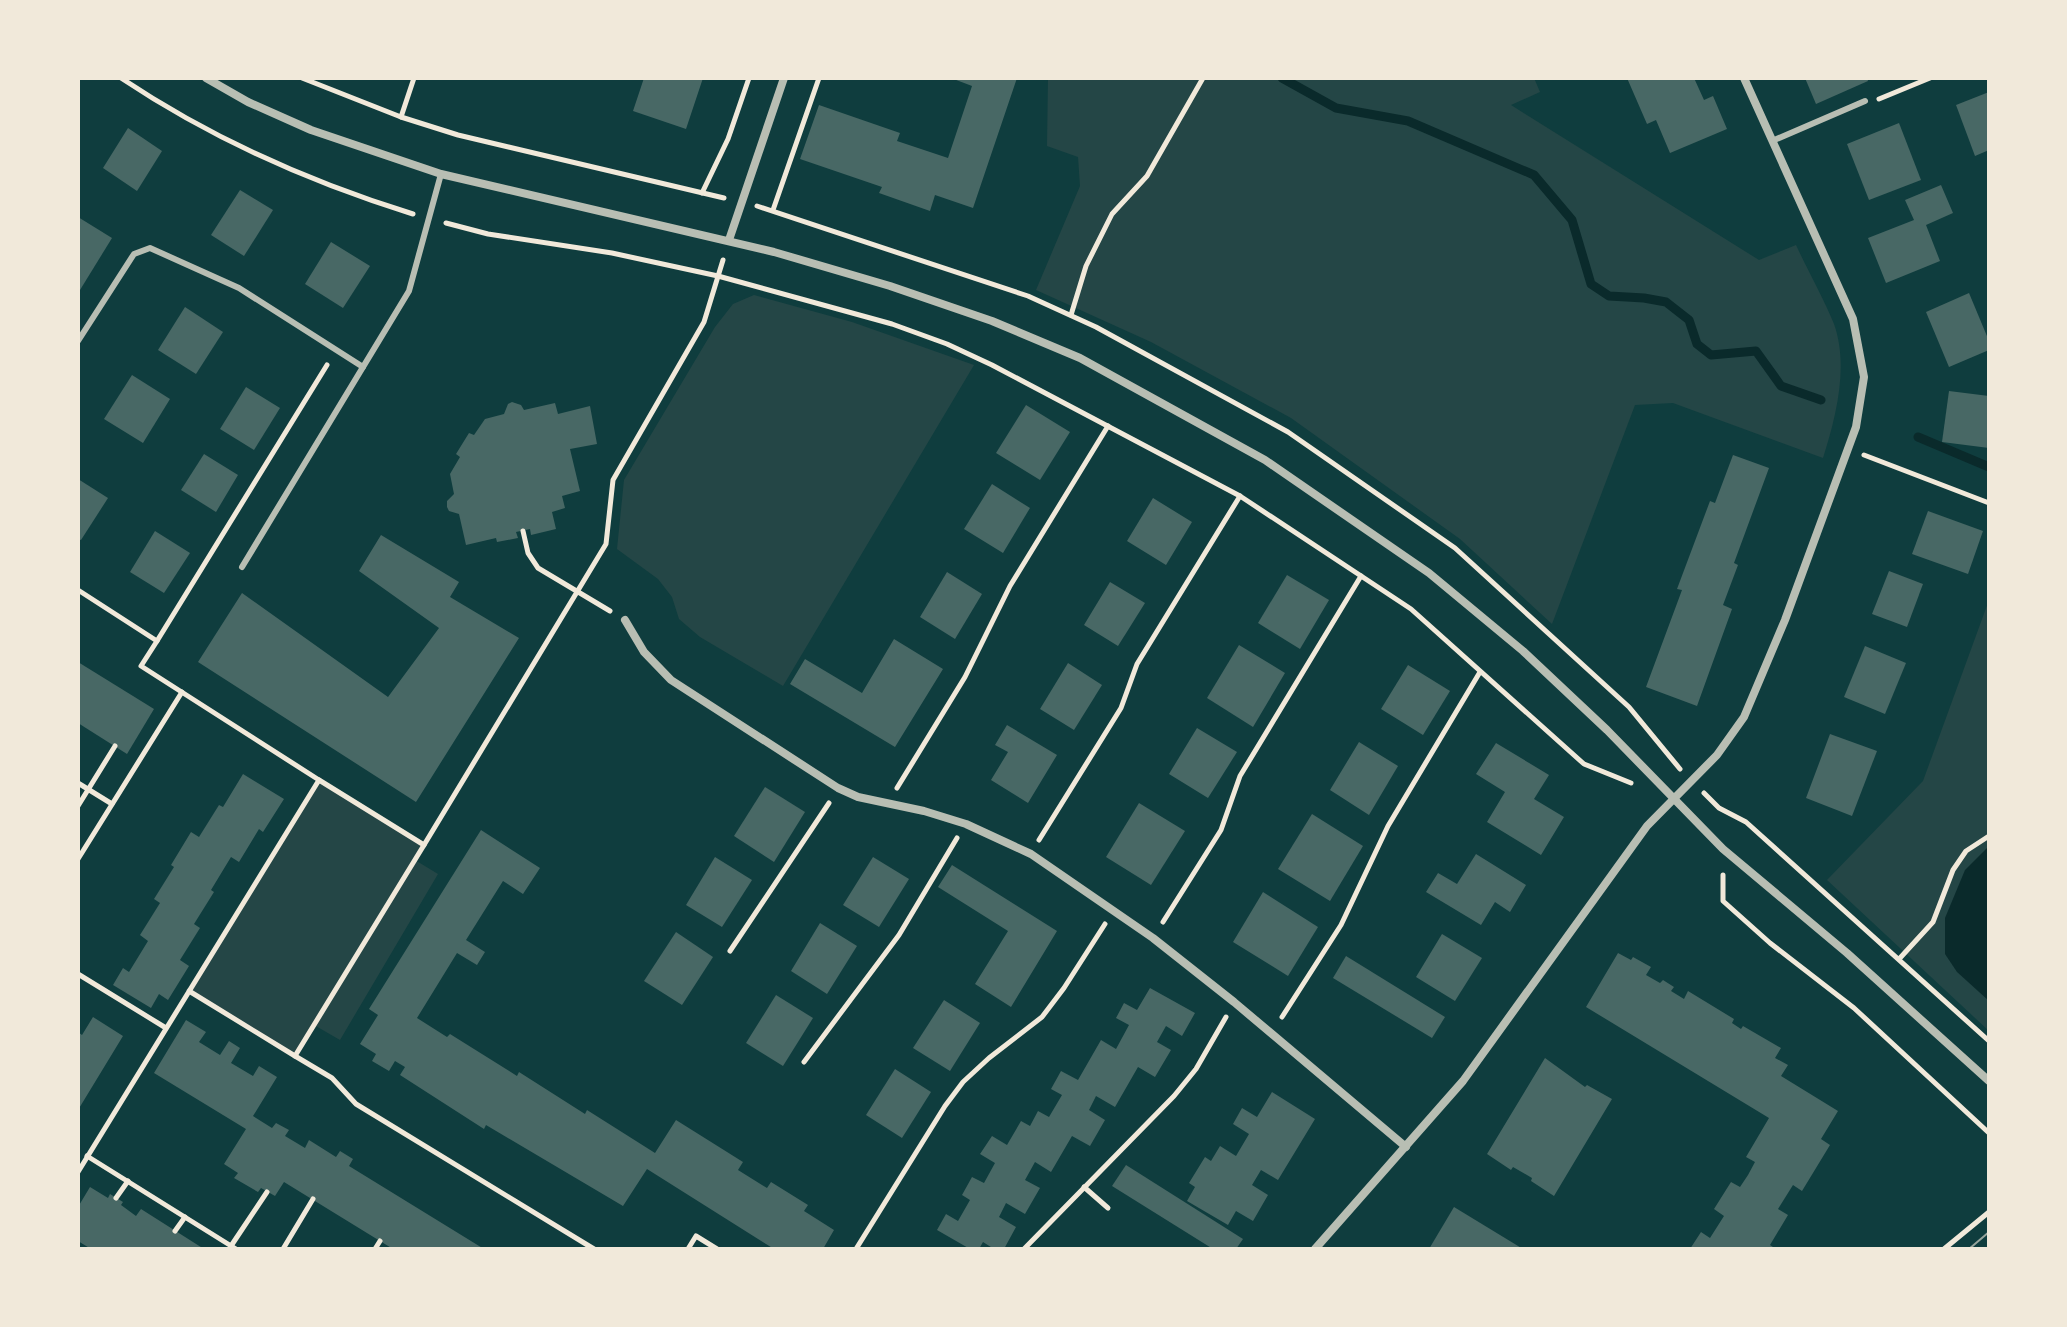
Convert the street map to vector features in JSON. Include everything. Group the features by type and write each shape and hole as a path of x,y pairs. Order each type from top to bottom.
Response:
{"street":[{"path":"206,78 248,102 311,130 441,174 729,240 841,270 1007,327 1080,358 1265,460 1429,573 1523,651 1607,730 1723,849 1847,953 1989,1081"},
{"path":"729,240 784,78"},
{"path":"1315,1249 1463,1081 1638,838 1717,755 1744,717 1785,620 1849,447 1856,427 1864,377 1853,319 1744,78"},
{"path":"625,620 644,652 671,680 838,788 858,797 966,824 1031,854 1114,909 1234,1002 1406,1147"}],"lane":[{"path":"1772,141 1865,101"},
{"path":"242,567 409,291 441,174"},
{"path":"78,341 134,254 150,248 239,288 363,367"}],"path":[{"path":"121,78 232,145 306,176 430,219 488,234 612,253 718,276 892,324 947,344 1045,390 1240,496 1411,609 1584,764"},
{"path":"302,78 401,117 458,135 702,193 728,139 749,78"},
{"path":"401,117 414,78"},
{"path":"773,210 819,78"},
{"path":"1071,315 1086,266 1112,214 1147,176 1203,78"},
{"path":"1865,101 1875,101 1930,78"},
{"path":"295,1056 606,544 613,480 704,322 718,276"},
{"path":"336,350 141,666 424,845"},
{"path":"887,804 965,677 1010,586 1108,426"},
{"path":"1849,447 1877,462 1989,503"},
{"path":"1031,854 1121,708 1137,664 1240,496"},
{"path":"523,531 528,553 538,568 625,620"},
{"path":"1153,938 1221,830 1240,776 1361,576"},
{"path":"78,590 157,641"},
{"path":"1271,1034 1341,925 1388,826 1480,672"},
{"path":"78,859 182,692"},
{"path":"78,806 115,746"},
{"path":"78,1172 319,780"},
{"path":"78,783 112,804"},
{"path":"730,951 838,788"},
{"path":"804,1062 899,935 966,824"},
{"path":"1900,959 1933,922 1953,870 1966,851 1989,836"},
{"path":"1723,901 1770,943 1854,1008 1989,1133"},
{"path":"856,1249 963,1082 1042,1017 1114,909"},
{"path":"78,974 166,1028"},
{"path":"189,991 332,1078 356,1104 594,1249"},
{"path":"1024,1249 1182,1087 1196,1069 1234,1002"},
{"path":"87,1156 234,1248 267,1192"},
{"path":"116,1198 128,1181"},
{"path":"1084,1187 1108,1208"},
{"path":"283,1249 313,1199"},
{"path":"1944,1249 1989,1212"},
{"path":"175,1231 185,1217"},
{"path":"688,1249 696,1236 717,1249"},
{"path":"375,1249 380,1241"}],"shaded area":[{"path":"1048,78 1534,78 1540,92 1511,105 1759,260 1796,245 1830,314 1838,340 1839,391 1823,458 1673,403 1635,405 1552,624 1460,539 1291,418 1151,342 1036,290 1080,186 1078,157 1047,146"},
{"path":"754,295 852,322 974,365 783,686 700,637 679,619 672,597 658,579 617,549 624,480 715,327 733,304"},
{"path":"1989,600 1989,1031 1827,880 1923,781"},
{"path":"319,779 424,845 415,860 438,874 340,1040 314,1025 296,1055 188,991"},
{"path":"1989,846 1989,1001 1957,972 1945,954 1945,918 1965,870"}],"building":[{"path":"644,78 703,78 686,129 633,111"},
{"path":"951,78 1017,78 973,208 935,195 930,211 879,193 882,187 800,159 819,105 900,133 897,141 948,158 972,86"},
{"path":"1627,78 1694,78 1704,100 1713,96 1727,129 1670,153 1656,120 1647,124"},
{"path":"1805,78 1867,78 1868,81 1816,104"},
{"path":"1989,92 1989,150 1975,156 1956,105"},
{"path":"1899,123 1921,180 1869,200 1847,144"},
{"path":"128,128 162,151 137,191 103,168"},
{"path":"1941,185 1953,213 1926,225 1940,261 1886,283 1868,238 1914,220 1905,200"},
{"path":"240,190 273,210 244,256 211,235"},
{"path":"78,217 112,238 80,290 78,288"},
{"path":"331,242 370,266 343,308 305,284"},
{"path":"1969,293 1989,341 1989,350 1949,367 1926,312"},
{"path":"185,307 223,332 196,374 158,350"},
{"path":"132,375 170,399 143,443 104,419"},
{"path":"246,387 280,408 254,450 220,429"},
{"path":"1949,391 1989,396 1989,448 1942,442"},
{"path":"512,402 521,405 524,410 555,403 558,414 590,406 597,444 570,449 580,491 562,496 565,508 552,512 556,529 531,535 530,529 516,532 518,538 497,542 496,538 466,545 459,514 449,511 447,507 447,501 454,494 450,474 460,457 456,454 469,433 474,435 485,419 504,414"},
{"path":"1026,405 1070,432 1040,480 996,453"},
{"path":"204,454 238,475 216,512 181,490"},
{"path":"1733,455 1769,468 1734,563 1738,565 1723,605 1732,609 1697,706 1646,687 1682,590 1677,589 1710,501 1715,503"},
{"path":"78,479 108,498 81,540 78,539"},
{"path":"992,484 1030,508 1003,553 964,529"},
{"path":"1153,498 1192,522 1166,565 1127,541"},
{"path":"1928,511 1983,531 1968,574 1912,554"},
{"path":"155,531 190,553 164,593 130,572"},
{"path":"381,535 459,582 450,597 519,638 416,802 198,662 242,593 388,697 439,628 359,571"},
{"path":"1889,571 1923,584 1907,627 1872,614"},
{"path":"947,572 982,594 955,639 920,617"},
{"path":"1287,575 1329,600 1300,649 1258,623"},
{"path":"1110,582 1145,603 1118,646 1084,625"},
{"path":"894,639 943,669 895,747 790,684 805,659 862,693"},
{"path":"1239,645 1285,673 1253,727 1207,698"},
{"path":"1865,646 1906,663 1885,714 1844,697"},
{"path":"78,662 154,709 127,754 78,723"},
{"path":"1068,663 1102,685 1074,730 1040,709"},
{"path":"1408,665 1450,691 1423,735 1381,709"},
{"path":"1007,725 1057,755 1028,803 991,780 1008,752 995,745"},
{"path":"1197,728 1237,752 1208,798 1169,774"},
{"path":"1830,734 1877,751 1852,816 1806,798"},
{"path":"1359,742 1398,766 1369,815 1330,790"},
{"path":"1496,743 1549,775 1534,799 1564,817 1541,855 1487,822 1505,792 1476,774"},
{"path":"243,774 284,799 263,832 259,829 239,862 231,857 194,924 200,928 180,960 189,966 168,1000 159,994 151,1008 113,985 123,968 129,972 148,941 140,935 160,903 154,899 191,832 199,837 219,805 223,807"},
{"path":"765,787 805,812 774,862 734,836"},
{"path":"1139,803 1185,831 1151,885 1106,857"},
{"path":"1312,814 1363,846 1330,901 1278,869"},
{"path":"481,830 540,868 523,894 503,881 466,940 485,952 477,965 457,953 417,1018 447,1037 450,1034 517,1076 519,1072 585,1114 587,1110 655,1153 676,1120 743,1162 738,1170 767,1188 771,1182 808,1205 804,1211 834,1230 823,1249 774,1249 647,1169 623,1206 486,1125 484,1129 400,1075 405,1067 395,1061 389,1071 372,1061 376,1054 360,1044 378,1015 369,1009"},
{"path":"1476,854 1526,885 1510,912 1495,902 1481,925 1426,892 1438,873 1457,884"},
{"path":"715,857 752,880 722,927 686,905"},
{"path":"873,857 909,879 879,927 843,905"},
{"path":"952,865 1057,931 1011,1007 975,984 1008,931 938,887"},
{"path":"1263,892 1318,927 1288,976 1233,942"},
{"path":"820,923 857,946 827,994 791,971"},
{"path":"676,932 713,957 682,1005 644,981"},
{"path":"1442,934 1482,958 1455,1001 1416,977"},
{"path":"1618,953 1651,967 1646,975 1660,983 1663,980 1674,987 1671,991 1684,999 1688,991 1734,1019 1732,1023 1741,1029 1743,1026 1781,1048 1775,1058 1788,1065 1781,1076 1838,1111 1821,1139 1830,1145 1802,1191 1793,1185 1778,1209 1788,1215 1770,1245 1776,1249 1690,1249 1701,1232 1710,1238 1724,1216 1714,1209 1731,1182 1740,1187 1748,1175 1755,1162 1746,1157 1769,1118 1586,1007"},
{"path":"1346,956 1445,1017 1432,1038 1333,978"},
{"path":"1150,988 1195,1013 1182,1036 1166,1026 1157,1042 1171,1050 1155,1077 1138,1067 1115,1107 1096,1096 1089,1110 1105,1120 1090,1146 1072,1136 1051,1172 1035,1162 1025,1180 1040,1188 1025,1214 1006,1203 999,1217 1016,1227 1004,1249 994,1249 983,1242 979,1249 970,1249 937,1230 946,1214 958,1221 970,1200 962,1195 972,1177 984,1183 995,1163 980,1154 992,1136 1007,1145 1021,1121 1030,1126 1038,1111 1049,1117 1062,1095 1051,1089 1061,1071 1078,1080 1101,1040 1116,1049 1129,1025 1116,1018 1124,1003 1137,1010"},
{"path":"776,995 813,1018 783,1066 746,1043"},
{"path":"944,1000 980,1023 950,1071 913,1048"},
{"path":"93,1017 123,1036 78,1110 78,1032 82,1035"},
{"path":"186,1020 206,1032 199,1042 220,1055 229,1041 240,1048 231,1063 253,1076 259,1066 277,1077 253,1116 272,1128 276,1123 289,1130 285,1136 305,1148 309,1140 336,1157 340,1151 353,1159 349,1166 484,1249 393,1249 284,1182 275,1196 261,1188 258,1192 234,1178 238,1173 224,1164 246,1129 154,1073"},
{"path":"1545,1058 1585,1087 1587,1085 1612,1099 1554,1196 1531,1181 1532,1178 1513,1167 1511,1170 1487,1154"},
{"path":"895,1069 931,1092 902,1138 866,1115"},
{"path":"1272,1092 1315,1119 1278,1180 1261,1170 1252,1185 1268,1195 1253,1221 1236,1211 1228,1225 1187,1201 1195,1187 1189,1183 1205,1157 1211,1161 1220,1146 1236,1156 1249,1134 1233,1124 1242,1108 1257,1117"},
{"path":"1126,1165 1243,1239 1236,1249 1213,1249 1112,1186"},
{"path":"90,1187 108,1198 110,1194 123,1202 121,1205 136,1216 141,1209 204,1249 91,1249 78,1241 78,1207"},
{"path":"1454,1207 1523,1249 1429,1249"}],"waterway":[{"path":"1282,78 1336,108 1408,121 1534,175 1572,220 1591,284 1609,296 1666,302 1689,320 1697,344 1711,355 1756,351 1781,386 1821,400"},
{"path":"1918,437 1989,467"}],"tram line":[{"path":"1969,1249 1989,1232"}]}
